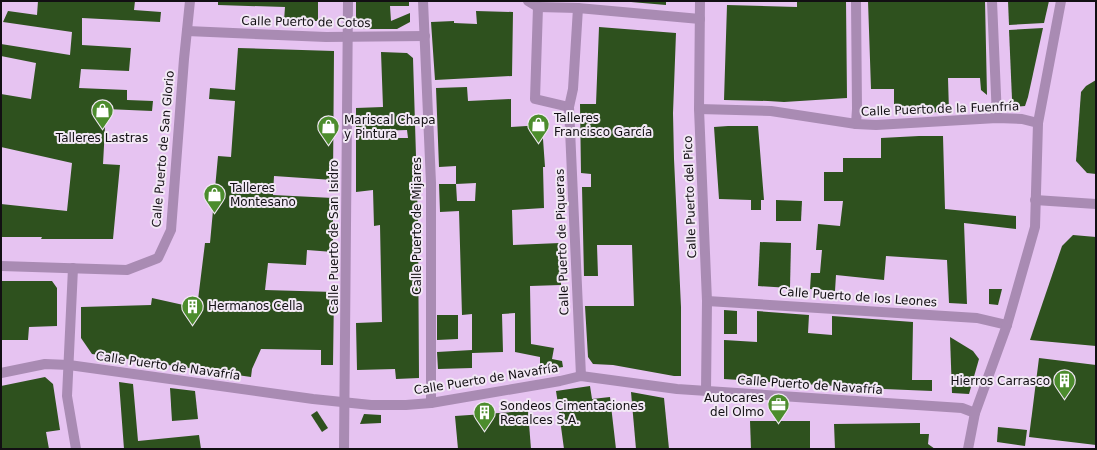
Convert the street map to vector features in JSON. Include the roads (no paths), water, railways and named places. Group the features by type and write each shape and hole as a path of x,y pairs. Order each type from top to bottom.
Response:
{"street":[{"name":"Calle Puerto de San Glorio","path":"1,266 127,270 158,258 172,230 184,59 190,1"},
{"name":"Calle Puerto de San Isidro","path":"344,449 344,401 346,370 348,1"},
{"name":"Calle Puerto de Mijares","path":"423,1 431,183 431,402"},
{"path":"528,1 538,7 578,8 700,19"},
{"name":"Calle Puerto del Pico","path":"700,1 699,109 707,301 706,391"},
{"path":"856,1 856,124"},
{"path":"992,1 997,118"},
{"path":"968,449 975,413 1007,325 1035,226 1038,123 1061,1"},
{"path":"538,7 535,99 569,107"},
{"name":"Calle Puerto de Piqueras","path":"578,8 573,89 569,107 581,376"},
{"name":"Calle Puerto de Cotos","path":"187,31 348,37 425,36"},
{"name":"Calle Puerto de la Fuenfría","path":"699,109 771,111 856,124 876,125 997,118 1022,119 1038,123"},
{"path":"1035,200 1096,204"},
{"path":"73,268 68,396 76,449"},
{"name":"Calle Puerto de los Leones","path":"707,301 977,318 1007,325"},
{"name":"Calle Puerto de Navafría","path":"1,373 45,364 69,365 312,399 378,405 406,405 431,402 560,381 581,376 677,389 962,408 975,413"}],"place":[{"name":"Talleres Lastras","path":"102,130"},
{"name":"Talleres Francisco García","path":"539,144"},
{"name":"Mariscal Chapa y Pintura","path":"328,146"},
{"name":"Talleres Montesano","path":"215,214"},
{"name":"Hermanos Cella","path":"193,326"},
{"name":"Hierros Carrasco","path":"1065,400"},
{"name":"Autocares del Olmo","path":"779,424"},
{"name":"Sondeos Cimentaciones Recalces S.A.","path":"484,432"}]}
